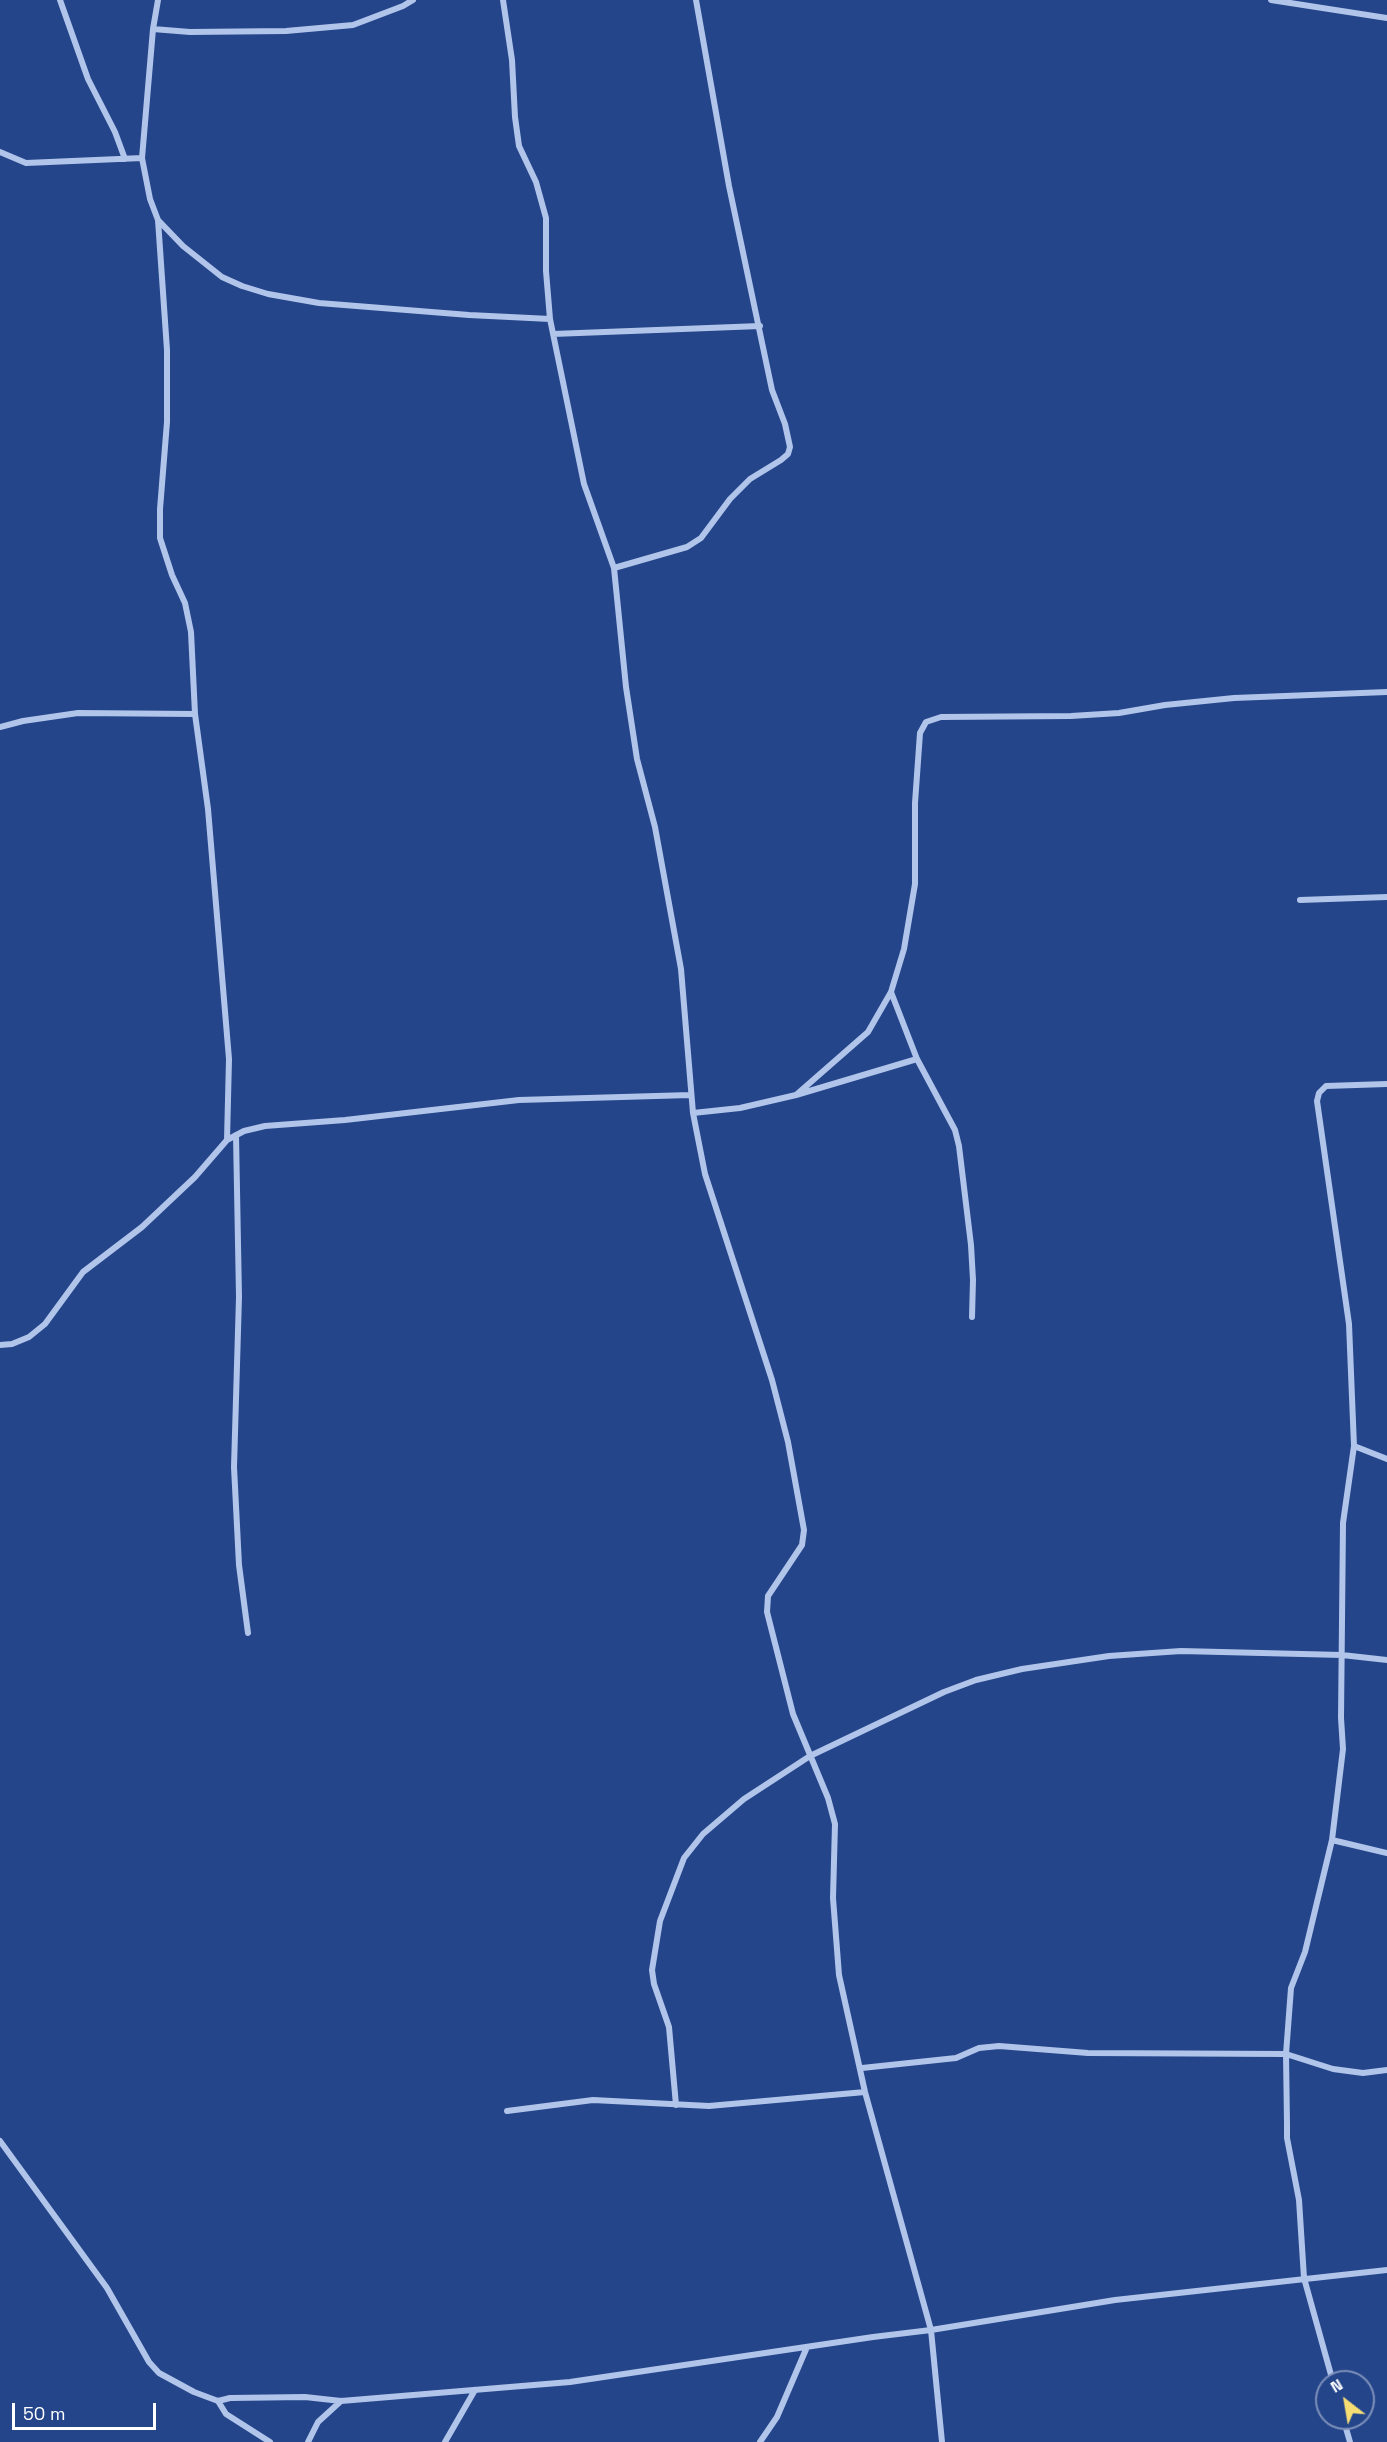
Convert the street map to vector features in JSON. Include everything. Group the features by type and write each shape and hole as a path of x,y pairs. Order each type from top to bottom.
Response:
{"street":[{"path":"60,0 88,79 115,132 125,159"},
{"path":"158,0 153,29 141,158 150,199 158,220 167,350 167,422 160,538 184,603 191,632 195,714 208,809 229,1059 227,1140"},
{"path":"153,29 190,32 276,31 352,25 413,0"},
{"path":"502,0 512,60 519,146 536,182 546,218 546,271 550,319 584,484 614,568 626,687 637,759 655,827 681,969 693,1113 708,1184 772,1380 788,1442 801,1508 804,1530 802,1545 768,1596 766,1603 793,1714 828,1798 835,1824 832,1898 839,1975 862,2068 865,2092 931,2330 942,2442"},
{"path":"614,568 687,547 701,538 730,499 750,479 788,454 790,447 785,424 772,390 729,186 696,0"},
{"path":"1271,0 1387,18"},
{"path":"0,152 26,163 141,158"},
{"path":"158,220 183,246 222,277 268,294 319,303 550,319"},
{"path":"553,334 760,326"},
{"path":"796,1095 868,1032 891,992 904,949 915,884 915,803 920,733 926,722 942,717 1071,716 1119,713 1165,705 1234,698 1387,692"},
{"path":"0,727 23,721 78,713 195,714"},
{"path":"1300,900 1387,897"},
{"path":"891,992 917,1059 955,1130 959,1146 974,1280 972,1317"},
{"path":"693,1113 740,1108 796,1095 917,1059"},
{"path":"1330,2370 1304,2278 1299,2199 1287,2138 1286,2054 1291,1988 1305,1952 1332,1840 1343,1749 1343,1523 1354,1446 1349,1324 1317,1101 1319,1093 1326,1086 1387,1084"},
{"path":"0,1345 12,1344 29,1337 45,1324 83,1272 142,1227 195,1178 227,1140 236,1136 265,1126 345,1120 519,1100 690,1095"},
{"path":"236,1136 239,1286 234,1467 239,1565 248,1633"},
{"path":"1354,1446 1387,1459"},
{"path":"676,2105 669,2027 654,1984 652,1970 660,1921 684,1858 703,1834 744,1799 810,1756 944,1692 976,1680 1022,1669 1109,1656 1181,1651 1342,1655 1387,1660"},
{"path":"1332,1840 1387,1853"},
{"path":"862,2068 956,2058 979,2048 999,2046 1088,2054 1286,2054 1334,2069 1363,2073 1387,2070"},
{"path":"507,2111 593,2100 709,2106 865,2092"},
{"path":"0,2141 107,2288 149,2362 159,2373 194,2392 218,2401 230,2398 305,2397 341,2401 570,2382 931,2330 1115,2300 1387,2270"},
{"path":"760,2442 777,2416 807,2347"},
{"path":"445,2442 476,2390"},
{"path":"218,2401 226,2414 270,2442"},
{"path":"308,2442 318,2422 341,2401"}]}
